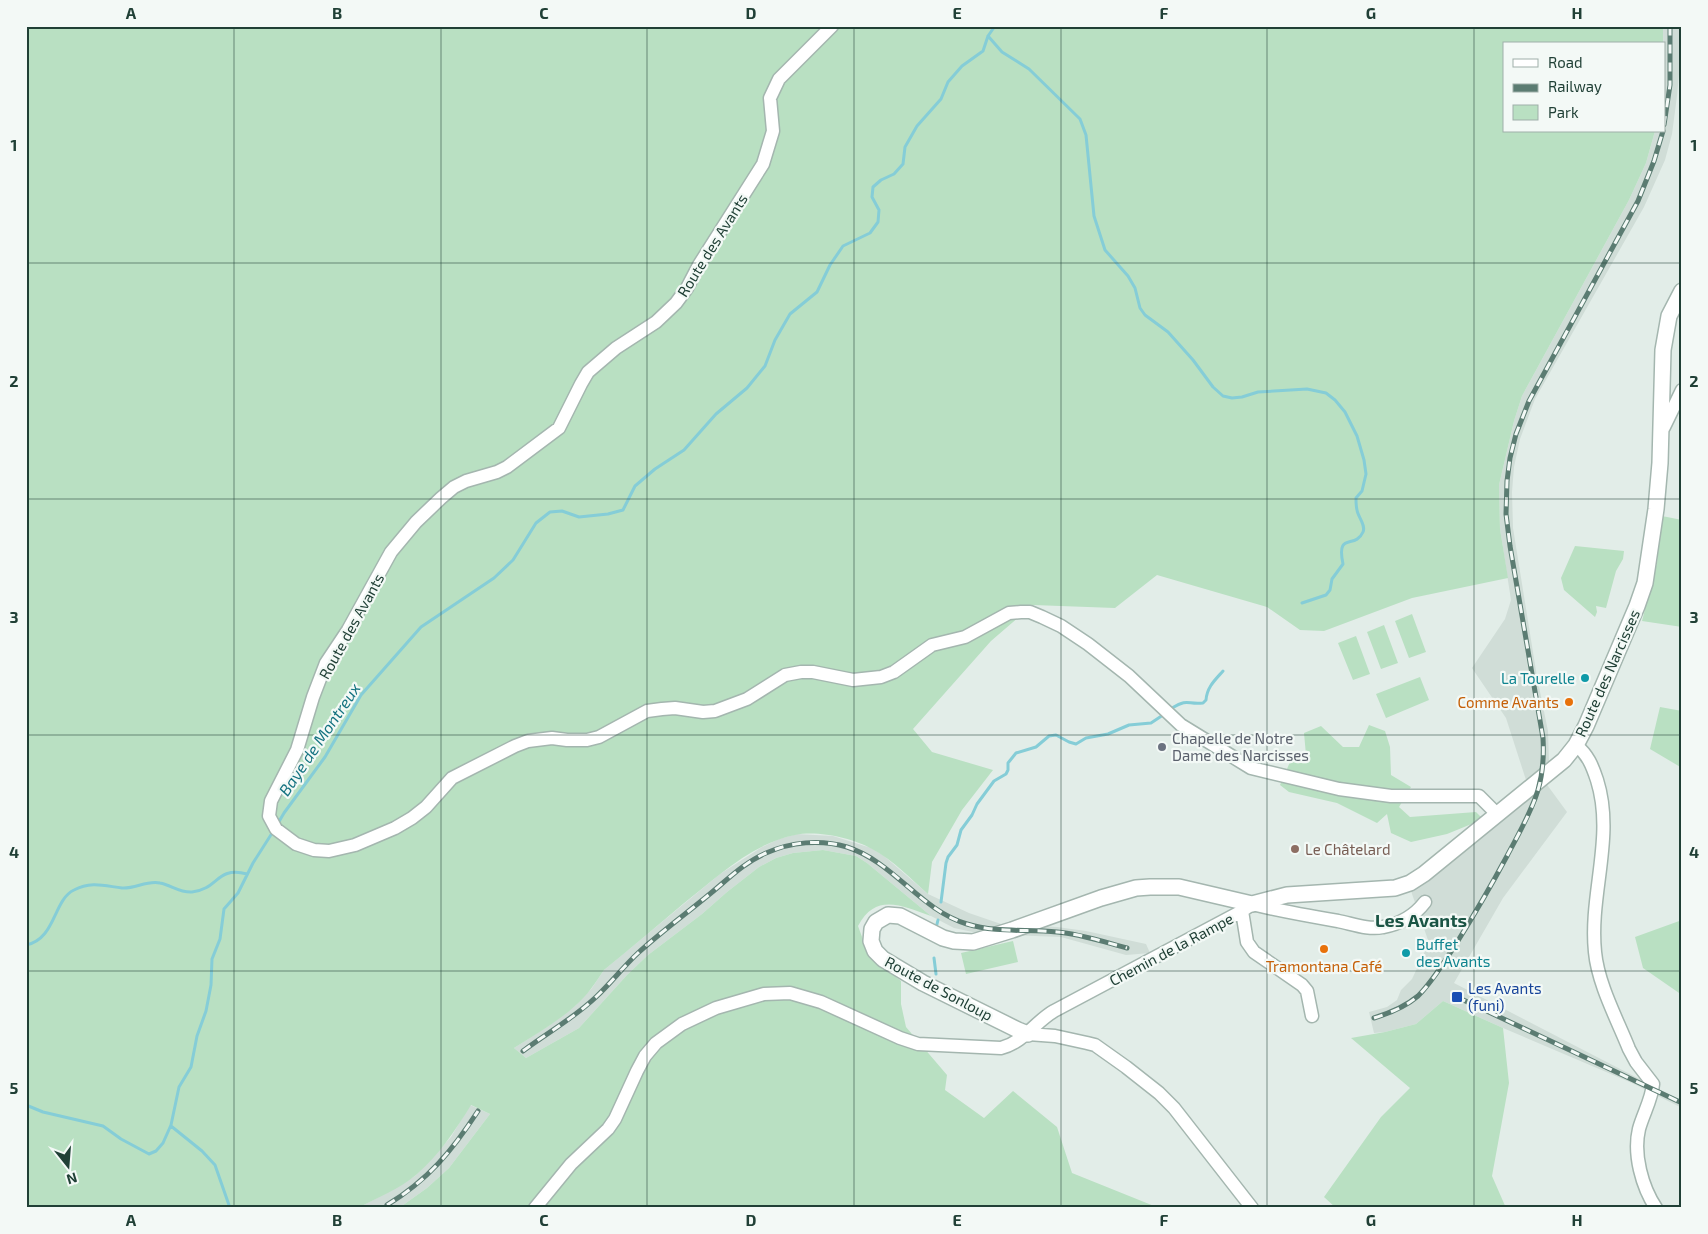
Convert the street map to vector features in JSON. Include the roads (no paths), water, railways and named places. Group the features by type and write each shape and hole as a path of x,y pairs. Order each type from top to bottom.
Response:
{"street":[{"name":"Route des Avants","path":"832,26 779,79 770,98 773,132 763,164 676,303 656,322 616,348 588,372 559,428 507,467 497,472 466,481 454,488 416,522 396,546 348,630 326,663 313,697 297,750 271,801 269,816 276,829 296,844 314,850 329,851 355,846 412,818 426,807 452,778 528,741 552,738 587,740 599,737 647,711 675,708 703,712 716,711 747,699 785,675 801,672 813,672 853,680 881,677 894,672 932,645 965,637 1009,613 1021,612 1030,612 1061,626 1088,644 1129,676 1181,725 1251,768 1339,788 1391,796 1479,796 1497,814"},
{"name":"Route des Narcisses","path":"1247,908 1287,895 1384,889 1410,883 1424,874 1558,765 1576,745 1586,726 1645,583 1656,509 1663,350 1669,316 1682,291"},
{"path":"1660,431 1664,428 1682,390"},
{"path":"1576,745 1590,759 1598,785 1604,816 1604,846 1593,930 1597,965 1629,1049 1636,1062 1653,1084 1639,1130 1638,1153 1641,1173 1656,1208"},
{"name":"Route de Sonloup","path":"1179,887 1150,886 1122,892 992,938 973,942 942,938 900,916 888,915 876,922 872,929 871,941 875,951 883,959 923,982 1018,1030 1028,1034 1062,1037 1095,1045 1126,1066 1159,1093 1182,1116 1252,1208"},
{"name":"Chemin de la Rampe","path":"1179,887 1247,908"},
{"path":"1312,1016 1306,991 1302,985 1254,952 1249,946 1247,908 1373,928 1402,921 1413,915 1425,902"},
{"name":"Chemin de la Rampe","path":"535,1208 571,1164 608,1129 615,1119 625,1094 645,1056 656,1043 682,1024 716,1008 764,994 790,994 821,1002 900,1038 918,1044 1001,1048 1028,1034 1036,1023 1054,1010 1247,908"}],"waterway":[{"name":"Baye de Montreux","path":"277,825 325,757 361,695 421,627 494,578 513,560 536,523 550,512 562,511 579,517 608,514 623,510 635,486 655,469 684,450 716,414 747,388 765,366 775,340 790,314 817,292 830,265 843,246 870,233 878,222 879,210 872,197 873,187 881,180 894,174 903,164 905,147 917,126 941,99 948,82 962,66 983,51 988,36 995,26"},
{"path":"988,36 1002,52 1029,69 1080,119 1086,135 1094,216 1105,250 1128,276 1135,288 1140,308 1145,315 1168,332 1193,360 1213,387 1223,396 1232,398 1258,392 1307,389 1326,393 1345,412 1357,436 1364,460 1366,474 1362,491 1356,498 1357,510 1364,529 1360,537 1344,544 1342,548 1343,564 1332,579 1330,590 1326,595 1302,603"},
{"path":"1172,708 1185,703 1203,703 1212,684 1223,671"},
{"path":"941,902 946,863 957,845 961,830 994,781 1006,774 1008,763 1016,753 1036,747 1049,736 1056,735 1076,744 1086,738 1108,734 1129,725 1151,723 1163,715"},
{"name":"Baye de Montreux","path":"26,1105 43,1112 103,1126 121,1139 149,1154 156,1151 163,1143 171,1125 179,1087 191,1067 197,1036 206,1011 211,985 212,959 220,939 224,909 238,893 253,863 274,830"},
{"path":"26,945 36,941 43,935 49,928 67,895 80,887 98,885 127,888 155,882 192,892 208,887 223,875 229,873 247,874"},
{"path":"936,928 938,920"},
{"path":"934,958 936,974"},
{"path":"171,1126 202,1151 215,1165 230,1208"}],"railway":[{"path":"1666,112 1670,85 1670,26"},
{"path":"1374,1018 1413,1000 1433,978 1456,944 1495,878 1524,824 1538,790 1543,764 1543,738 1506,514 1510,458 1516,434 1529,401 1638,201 1654,161 1663,132"},
{"path":"523,1051 588,1005 647,945 744,866 766,853 795,844 826,843 847,847 864,854 879,863 935,908 967,924 989,929 1066,933 1127,948"},
{"path":"1457,997 1682,1103"},
{"path":"387,1205 415,1185 438,1164 459,1139 478,1111"}],"place":[{"name":"La Tourelle","path":"1585,678"},
{"name":"Comme Avants","path":"1569,702"},
{"name":"Chapelle de Notre Dame des Narcisses","path":"1162,747"},
{"name":"Le Châtelard","path":"1295,849"},
{"name":"Tramontana Café","path":"1324,949"},
{"name":"Buffet des Avants","path":"1406,953"},
{"name":"Les Avants (funi)","path":"1457,997"}],"district":[{"name":"Les Avants","path":"1421,920"}]}
